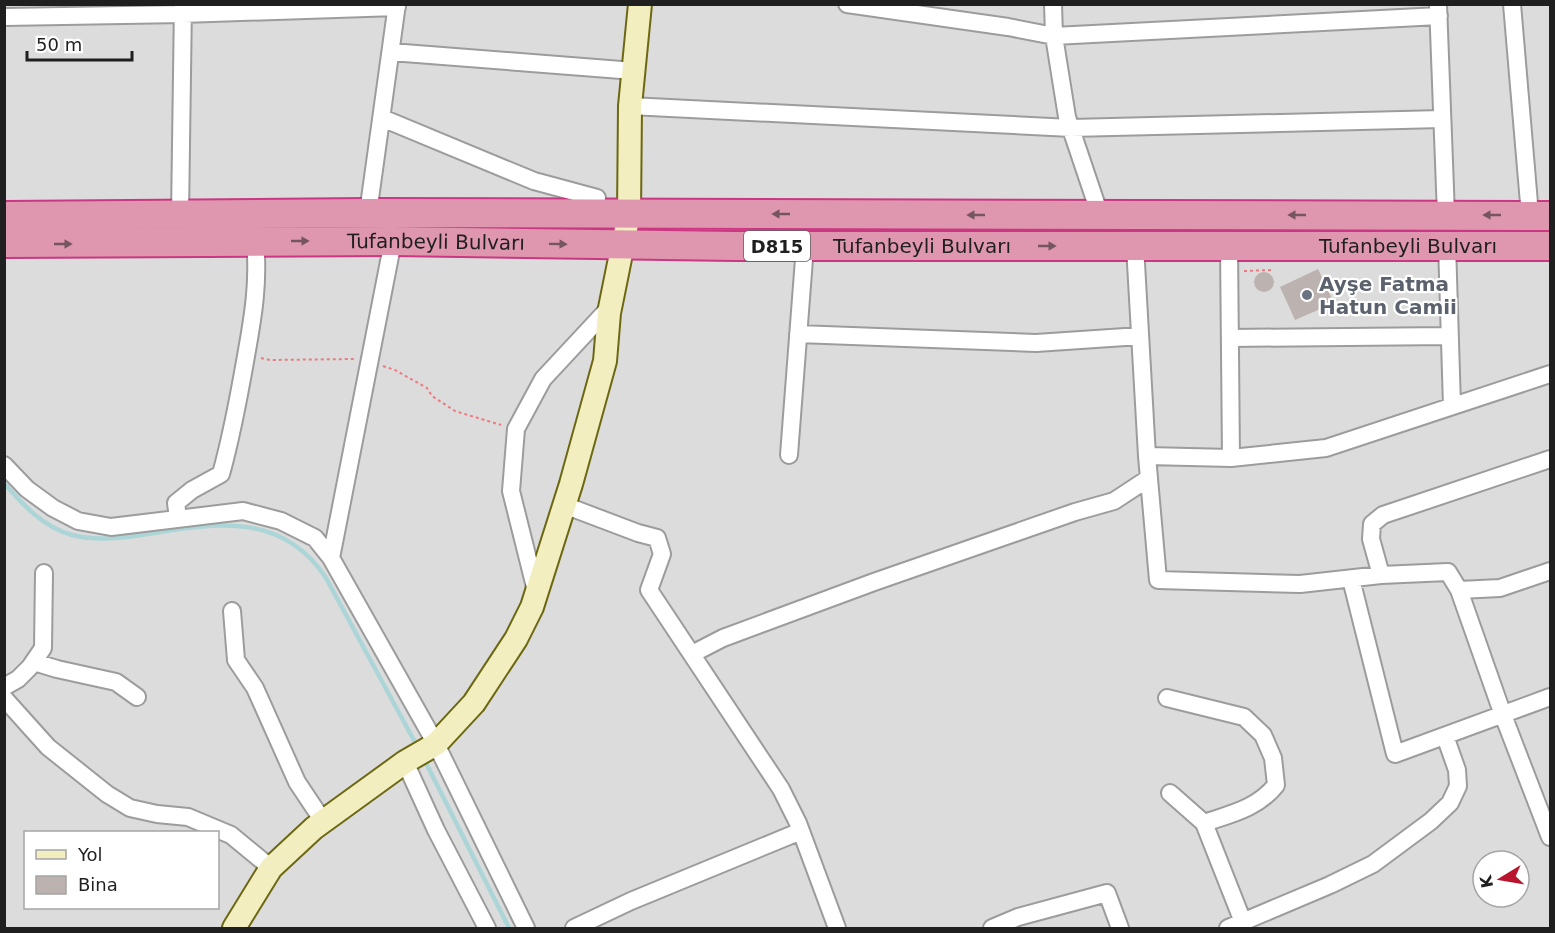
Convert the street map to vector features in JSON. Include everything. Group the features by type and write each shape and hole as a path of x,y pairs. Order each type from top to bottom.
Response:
{"highway":[{"name":"Tufanbeyli Bulvarı","path":"4,216 368,213 1540,215"},
{"name":"Tufanbeyli Bulvarı","path":"4,243 393,241 805,246 1135,246 1229,258 1447,244 1551,246"}],"street":[{"path":"234,928 271,867 323,821 405,762 434,746 474,703 516,639 532,607 605,361 610,307 629,214 630,106 640,4"},
{"path":"847,4 1008,27 1054,36 1439,10 1446,215"},
{"path":"1053,4 1054,36 1067,117 1100,215"},
{"path":"1512,4 1540,215"},
{"path":"4,17 183,9 397,6 368,213"},
{"path":"180,215 183,9"},
{"path":"391,52 634,71"},
{"path":"630,106 1071,128 1442,119"},
{"path":"382,118 534,181 597,198 593,214"},
{"path":"331,558 393,241"},
{"path":"178,518 176,503 192,490 221,474 234,428 255,309 258,269 255,242"},
{"path":"1447,244 1452,406"},
{"path":"789,455 805,246"},
{"path":"1135,246 1147,456 1158,580 1300,584 1381,575 1448,572 1459,590 1503,715 1551,837"},
{"path":"1229,258 1231,458"},
{"path":"537,591 511,491 516,429 543,379 610,307"},
{"path":"798,334 1036,343 1140,336"},
{"path":"1230,338 1449,336"},
{"path":"1147,456 1231,458 1326,448 1551,374"},
{"path":"1381,575 1371,539 1372,524 1383,515 1551,459"},
{"path":"4,465 27,489 53,508 78,521 111,527 243,511 281,521 315,538 331,558 434,746 526,928"},
{"path":"692,654 723,638 874,582 1075,512 1114,501 1149,478"},
{"path":"564,505 657,538 662,554 649,590 781,789 801,831 837,928"},
{"path":"1459,590 1500,588 1551,571"},
{"path":"4,687 18,679 43,648 44,573"},
{"path":"1351,579 1395,754 1551,697"},
{"path":"232,610 236,660 241,671 255,688 297,782 323,821"},
{"path":"34,662 116,682 137,697"},
{"path":"4,698 48,747 107,794 130,808 188,818 231,835 271,867"},
{"path":"1167,698 1244,717 1263,735 1273,758 1276,785 1266,798 1245,809 1204,823"},
{"path":"1170,793 1204,823 1235,925 1330,885 1373,864 1431,821 1450,803 1458,786 1457,770 1445,736"},
{"path":"405,762 487,928"},
{"path":"574,928 632,901 801,831"},
{"path":"992,928 1018,917 1107,893 1120,928"}],"path":[{"path":"1229,258 1272,270"},
{"path":"247,354 270,360 343,358 395,369 427,388 432,396 455,411 516,429"}],"shaded area":[{"path":"5,5 1550,5 1550,928 5,928"}],"green space":[{"path":"874,225 1550,225 1550,236 637,231 783,231"}],"building":[{"name":"Ayşe Fatma Hatun Camii","path":"1318,269 1334,303 1295,320 1280,287"},
{"path":"1264,272 1271,275 1274,282 1271,289 1264,292 1257,289 1254,282 1257,275"}],"waterway":[{"path":"4,483 26,507 43,521 72,535 113,538 203,526 226,526 249,527 291,542 309,557 326,578 417,746"},
{"path":"424,759 509,928"}],"place":[{"name":"Ayşe Fatma Hatun Camii","path":"1307,295"}]}
